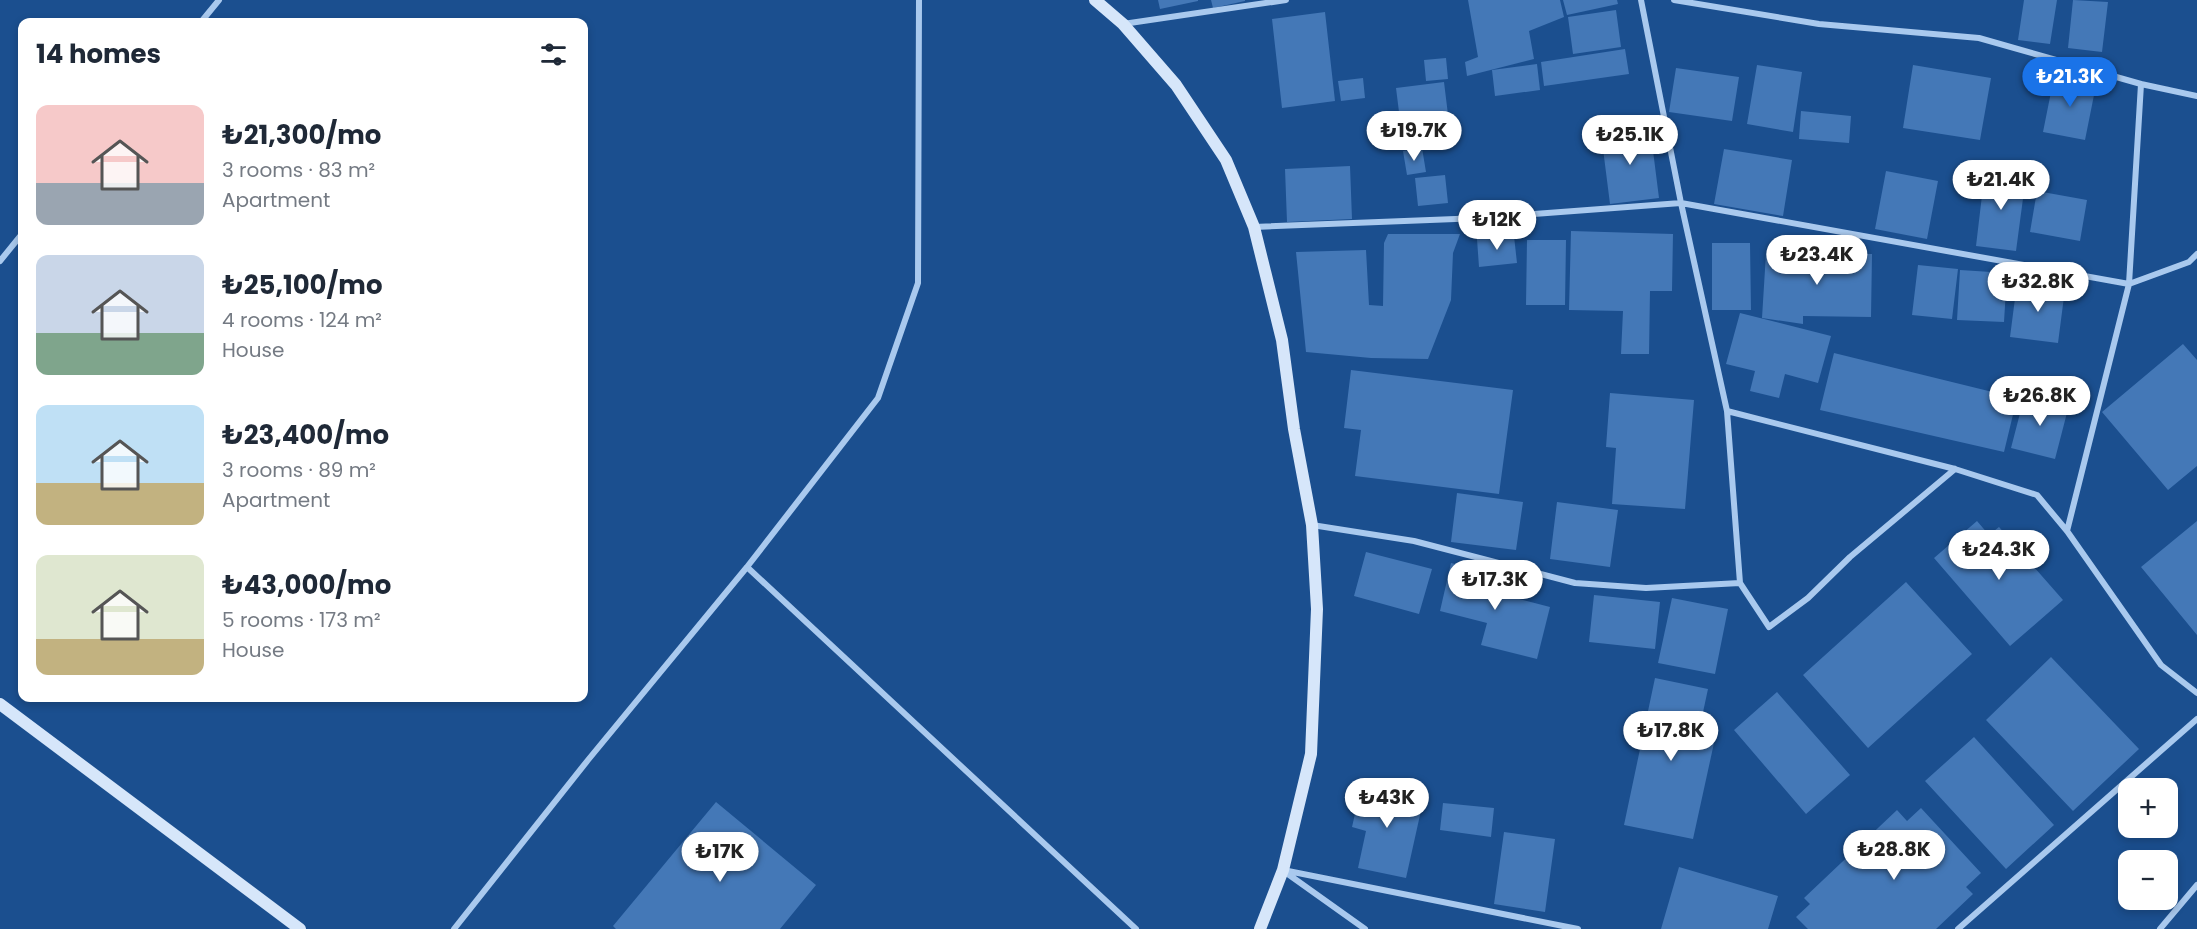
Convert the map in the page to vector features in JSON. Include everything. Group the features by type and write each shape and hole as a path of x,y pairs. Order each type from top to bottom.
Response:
{"street":[{"path":"204,18 219,0"},
{"path":"454,929 588,759 747,567 878,398 918,283 919,0"},
{"path":"1095,0 1123,24 1176,85 1226,160 1254,227 1282,340 1294,429 1312,525 1317,609 1311,754 1283,870 1260,929"},
{"path":"1123,24 1286,0"},
{"path":"1641,0 1681,203 1727,411 1740,583 1769,627 1808,598 1850,557 1955,469"},
{"path":"1674,0 1819,24 1979,38 2141,84 2197,96"},
{"path":"2067,531 2129,284 2141,84"},
{"path":"1254,227 1481,218 1681,203 2129,284 2189,262 2197,254"},
{"path":"0,261 18,239"},
{"path":"1727,411 1955,469 2037,495 2067,531 2161,665 2197,693"},
{"path":"1312,525 1414,541 1575,583 1646,588 1720,582 1740,583"},
{"path":"747,567 1136,929"},
{"path":"0,704 300,929"},
{"path":"1958,929 2197,719"},
{"path":"1283,870 1365,929"},
{"path":"1283,870 1578,929"},
{"path":"2160,929 2197,885"}],"building":[{"path":"1158,0 1198,0 1198,1 1160,9"},
{"path":"1211,0 1245,0 1245,1 1213,8"},
{"path":"1468,0 1560,0 1564,17 1529,31 1534,59 1467,76 1465,62 1478,57"},
{"path":"1563,0 1617,0 1618,4 1567,15"},
{"path":"2024,0 2057,0 2050,44 2018,40"},
{"path":"2073,0 2108,2 2102,52 2068,48"},
{"path":"1616,10 1621,47 1573,54 1568,17"},
{"path":"1325,12 1335,101 1282,108 1272,19"},
{"path":"1625,49 1629,74 1544,86 1541,62"},
{"path":"1446,58 1448,79 1426,81 1424,60"},
{"path":"1537,64 1540,90 1495,96 1492,70"},
{"path":"1757,65 1802,72 1793,132 1747,124"},
{"path":"1913,65 1991,78 1980,140 1903,128"},
{"path":"1676,68 1739,77 1732,121 1669,112"},
{"path":"2054,77 2096,85 2085,140 2043,132"},
{"path":"1363,78 1365,98 1341,101 1338,81"},
{"path":"1444,82 1450,131 1402,136 1396,88"},
{"path":"1801,111 1851,116 1849,143 1799,139"},
{"path":"1650,127 1659,198 1610,204 1601,133"},
{"path":"1422,148 1426,172 1407,175 1403,151"},
{"path":"1724,149 1792,160 1783,216 1714,204"},
{"path":"1350,166 1352,219 1287,222 1285,169"},
{"path":"1985,170 2026,176 2016,251 1976,246"},
{"path":"1886,171 1938,181 1927,239 1875,229"},
{"path":"1445,175 1448,203 1418,206 1415,178"},
{"path":"2037,191 2087,200 2080,241 2030,232"},
{"path":"1571,231 1673,234 1672,291 1650,291 1649,354 1621,354 1623,311 1569,310"},
{"path":"1388,234 1460,234 1453,253 1451,300 1428,359 1371,358 1306,352 1296,252 1366,250 1369,305 1383,306 1384,243"},
{"path":"1514,236 1517,263 1479,267 1477,239"},
{"path":"1527,240 1566,240 1565,305 1526,305"},
{"path":"1712,243 1750,243 1751,310 1712,310"},
{"path":"1766,253 1872,254 1871,317 1803,316 1803,324 1762,318"},
{"path":"1918,265 1958,269 1952,319 1912,315"},
{"path":"1960,270 2007,273 2004,322 1957,320"},
{"path":"2017,283 2065,289 2058,343 2010,337"},
{"path":"1740,313 1831,336 1818,383 1785,374 1779,398 1750,391 1755,371 1726,364"},
{"path":"2183,344 2197,360 2197,466 2168,490 2102,412"},
{"path":"1834,353 2017,398 2004,452 1820,410"},
{"path":"1351,370 1513,390 1499,494 1355,476 1361,430 1344,428"},
{"path":"1610,393 1694,400 1685,509 1612,504 1616,448 1606,447"},
{"path":"2025,394 2069,405 2055,459 2011,448"},
{"path":"1457,493 1523,502 1516,550 1451,542"},
{"path":"1557,502 1618,510 1610,567 1550,559"},
{"path":"1977,521 1989,535 1999,527 2063,600 2010,646 1934,558"},
{"path":"2197,521 2197,635 2141,567"},
{"path":"1366,552 1432,569 1419,614 1354,596"},
{"path":"1451,563 1507,577 1503,595 1550,607 1537,659 1481,645 1487,623 1440,611"},
{"path":"1906,582 1972,654 1868,748 1803,675"},
{"path":"1594,595 1660,602 1655,649 1589,642"},
{"path":"1672,598 1728,609 1715,674 1658,663"},
{"path":"2051,657 2139,749 2073,811 1986,720"},
{"path":"1655,678 1708,689 1697,740 1714,743 1693,839 1624,825"},
{"path":"1777,692 1850,775 1806,814 1734,730"},
{"path":"1974,737 2054,825 2006,869 1925,781"},
{"path":"1362,783 1424,797 1406,878 1358,868 1366,831 1352,827"},
{"path":"716,802 816,885 780,929 616,929 613,926"},
{"path":"1443,803 1494,808 1491,837 1440,830"},
{"path":"1921,808 1981,873 1966,887 1973,894 1936,929 1808,929 1796,917 1810,904 1804,898 1897,810 1907,821"},
{"path":"1504,832 1555,839 1545,912 1494,904"},
{"path":"1679,867 1778,896 1768,929 1661,929"}]}
